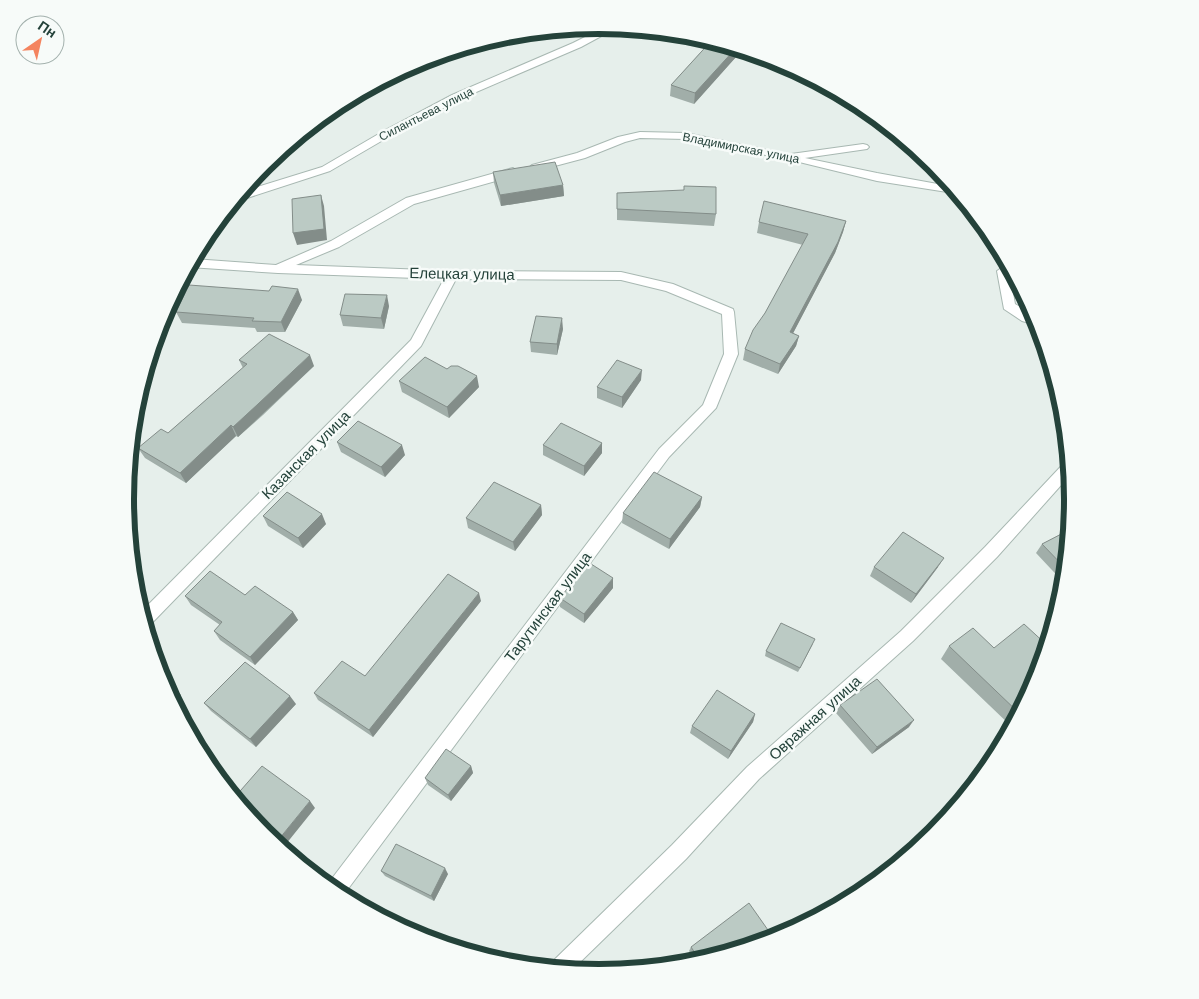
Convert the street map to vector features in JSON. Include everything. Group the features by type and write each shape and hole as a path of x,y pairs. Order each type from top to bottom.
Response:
{"street":[{"name":"Силантьева улица","path":"248,194 326,169 386,134 456,97 598,34"},
{"name":"Владимирская улица","path":"278,269 335,244 410,201 505,174 581,156 622,139 640,135 686,136 791,157 877,178 948,189"},
{"path":"791,157 863,147"},
{"name":"Елецкая улица","path":"198,263 278,269 452,275 621,276 669,287 728,312"},
{"path":"1003,271 1009,306 1029,319"},
{"name":"Казанская улица","path":"149,615 416,343 452,275"},
{"name":"Тарутинская улица","path":"339,885 664,453 709,408 731,354 728,312"},
{"name":"Овражная улица","path":"565,964 679,852 753,773 906,636 991,552 1064,472"}],"building":[{"path":"706,47 731,53 695,93 671,85"},
{"path":"555,162 563,185 500,195 493,172"},
{"path":"684,186 716,187 716,214 617,209 617,193 684,190"},
{"path":"321,195 324,229 293,233 292,199"},
{"path":"764,201 846,221 838,242 790,332 799,336 780,364 745,349 753,330 765,313 808,234 759,222"},
{"path":"189,285 269,291 272,286 298,289 281,322 252,321 254,318 176,312"},
{"path":"345,294 387,295 381,318 340,315"},
{"path":"536,316 562,318 557,344 530,342"},
{"path":"269,334 310,355 233,427 231,425 180,473 138,448 161,429 168,433 247,364 239,360"},
{"path":"425,357 447,369 451,366 458,366 477,376 447,407 399,381"},
{"path":"617,360 642,370 622,397 597,387"},
{"path":"358,421 402,445 381,467 337,442"},
{"path":"561,423 602,443 584,466 543,445"},
{"path":"654,472 702,497 670,539 623,513"},
{"path":"494,482 541,505 513,542 466,518"},
{"path":"287,492 322,514 298,538 263,516"},
{"path":"903,532 944,558 916,594 874,567"},
{"path":"1064,533 1060,563 1042,544"},
{"path":"588,562 613,578 584,614 560,598"},
{"path":"210,571 245,595 255,586 293,612 250,657 214,631 222,622 185,596"},
{"path":"448,574 479,593 369,730 314,693 342,661 365,676"},
{"path":"781,623 815,639 800,668 766,651"},
{"path":"1024,624 1043,641 1030,678 1015,709 949,646 973,628 994,648"},
{"path":"245,662 290,696 250,739 204,703"},
{"path":"877,679 914,720 877,747 840,705"},
{"path":"717,690 755,714 731,751 692,726"},
{"path":"446,749 471,766 448,795 425,778"},
{"path":"262,766 310,801 280,838 238,793"},
{"path":"396,844 445,868 431,896 381,871"},
{"path":"749,903 770,933 749,941 696,955 691,947"}]}
